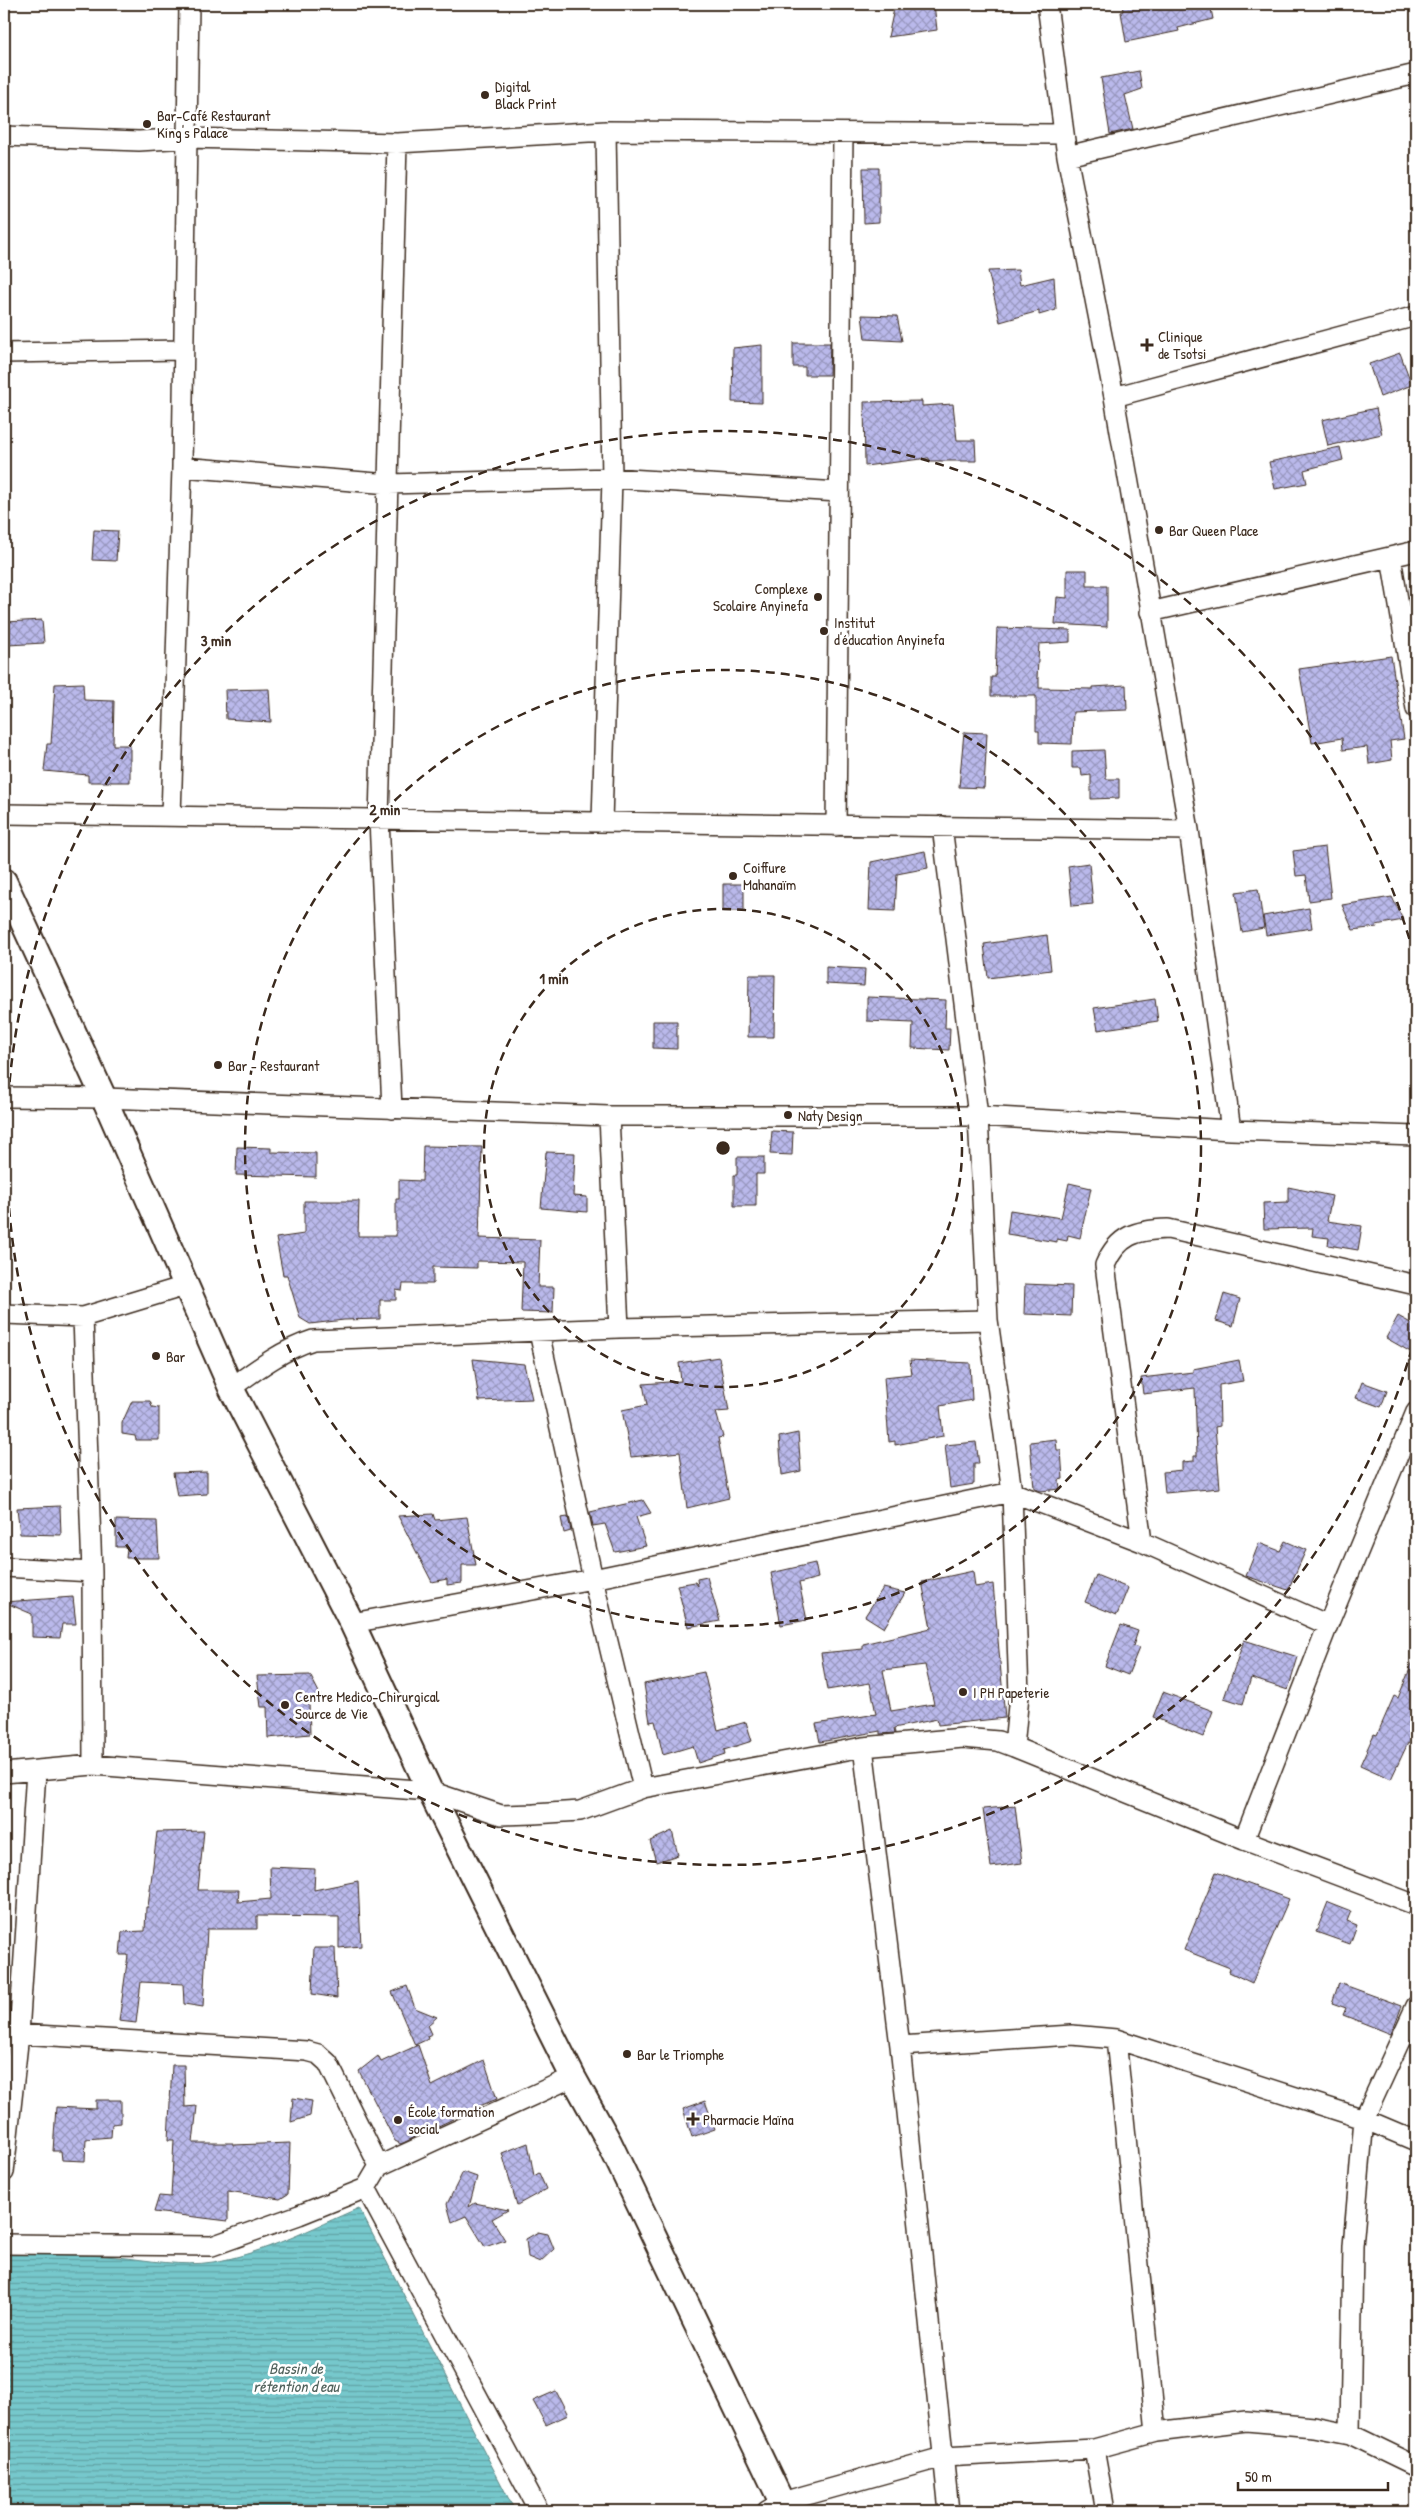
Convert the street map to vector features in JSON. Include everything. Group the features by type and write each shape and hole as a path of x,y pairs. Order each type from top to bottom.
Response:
{"street":[{"path":"171,816 182,468 182,350 189,4"},
{"path":"1047,4 1067,156 1114,397 1189,830 1231,1130"},
{"path":"1067,156 1416,74"},
{"path":"4,136 139,141 187,138 397,143 606,132 1064,134"},
{"path":"602,822 612,478 606,132"},
{"path":"836,826 843,133"},
{"path":"392,1109 378,819 389,484 397,143"},
{"path":"1114,397 1416,316"},
{"path":"4,353 182,350"},
{"path":"182,468 389,484 612,478 839,492"},
{"path":"1150,612 1416,552"},
{"path":"1391,557 1416,709"},
{"path":"4,814 1189,830"},
{"path":"942,826 978,1116 988,1320 1012,1492 1019,1695 1014,1747"},
{"path":"4,882 104,1098 230,1388 352,1623 430,1791 573,2077 609,2142 778,2508 943,2457 1094,2449 1156,2432 1246,2421 1314,2427 1350,2434 1416,2466"},
{"path":"4,1098 104,1098 609,1116 978,1116 1231,1130 1416,1136"},
{"path":"609,1116 619,1328"},
{"path":"1142,1542 1105,1265 1112,1248 1129,1236 1148,1230 1168,1229 1416,1285"},
{"path":"4,1314 83,1318 185,1286"},
{"path":"83,1318 92,1572 93,1765"},
{"path":"230,1388 265,1363 297,1345 313,1340 619,1328 988,1320"},
{"path":"539,1332 593,1579 643,1788"},
{"path":"1244,1840 1328,1625 1412,1436 1416,1412"},
{"path":"352,1623 593,1579 1012,1492 1142,1542 1328,1625"},
{"path":"4,1567 92,1572"},
{"path":"4,1773 93,1765 430,1791 500,1815 580,1810 643,1788 863,1747 963,1738 998,1741 1244,1840 1416,1905"},
{"path":"863,1747 900,2046 949,2511"},
{"path":"4,2172 19,2034 36,1771"},
{"path":"1350,2434 1353,2246 1364,2119 1416,2006"},
{"path":"19,2034 307,2051 318,2054 328,2063 379,2166"},
{"path":"900,2046 1072,2036 1116,2039 1364,2119 1416,2141"},
{"path":"1116,2039 1156,2432"},
{"path":"4,2244 212,2246 299,2215 366,2188 379,2166 573,2077"},
{"path":"366,2188 539,2511"},
{"path":"1094,2449 1104,2511"}],"water":[{"name":"Bassin de rétention d'eau","path":"359,2208 515,2511 4,2511 4,2255 47,2254 118,2257 190,2264 213,2262 269,2247"}],"building":[{"path":"895,4 934,4 937,30 888,37"},
{"path":"1122,4 1210,4 1213,19 1178,28 1179,31 1126,42 1121,12 1123,11"},
{"path":"1139,71 1142,89 1125,95 1133,129 1110,134 1101,78"},
{"path":"863,168 879,168 879,222 864,223"},
{"path":"1018,270 1020,285 1054,277 1056,310 1039,315 1039,311 1000,322 988,271"},
{"path":"862,315 897,316 902,341 865,339"},
{"path":"793,343 830,343 829,375 805,375 805,367 793,367"},
{"path":"762,345 762,403 732,402 733,348"},
{"path":"1400,353 1412,385 1380,397 1369,364"},
{"path":"922,401 922,406 953,404 957,440 975,440 976,461 929,461 929,458 865,466 864,402"},
{"path":"1376,408 1382,434 1328,446 1322,420"},
{"path":"1340,447 1343,460 1304,470 1307,483 1275,489 1269,462"},
{"path":"94,530 118,531 116,561 92,560"},
{"path":"1067,570 1087,570 1087,586 1107,586 1107,627 1055,624 1057,597 1067,598"},
{"path":"42,620 44,643 8,645 6,622"},
{"path":"997,628 1070,630 1070,642 1039,644 1037,678 1039,678 1039,688 1093,689 1093,687 1126,685 1127,710 1073,712 1072,744 1039,743 1039,731 1036,731 1036,696 991,696 991,677 995,677"},
{"path":"1391,656 1404,739 1390,741 1392,760 1369,764 1367,747 1343,750 1342,738 1312,743 1299,669"},
{"path":"83,683 84,700 114,701 113,745 130,745 130,782 88,782 88,775 44,771 47,744 51,744 55,684"},
{"path":"269,689 271,722 226,719 225,690"},
{"path":"964,732 987,733 984,788 959,787"},
{"path":"1104,750 1106,779 1119,779 1119,798 1091,799 1091,775 1082,776 1081,768 1072,768 1072,751"},
{"path":"1325,847 1331,898 1309,901 1306,875 1296,876 1293,851"},
{"path":"925,851 928,868 897,874 895,911 869,910 871,862"},
{"path":"1089,863 1093,904 1072,906 1068,866"},
{"path":"723,884 744,884 744,911 723,911"},
{"path":"1258,889 1264,928 1242,932 1236,892"},
{"path":"1392,897 1403,920 1376,925 1377,927 1353,930 1342,905"},
{"path":"1309,908 1312,928 1266,935 1263,916"},
{"path":"1047,935 1051,970 988,978 984,944"},
{"path":"826,967 865,969 864,986 826,984"},
{"path":"749,975 775,975 774,1037 748,1037"},
{"path":"867,997 946,1000 945,1028 950,1028 949,1050 912,1048 913,1023 867,1021"},
{"path":"1155,999 1158,1021 1098,1030 1094,1008"},
{"path":"653,1021 677,1021 677,1049 653,1048"},
{"path":"772,1131 793,1132 792,1155 770,1154"},
{"path":"423,1146 482,1147 479,1238 540,1240 538,1287 554,1287 553,1313 521,1312 523,1262 477,1261 477,1268 433,1267 433,1284 403,1284 402,1291 396,1290 396,1300 380,1300 380,1319 344,1320 310,1324 300,1318 287,1275 283,1275 276,1238 304,1234 304,1201 359,1201 358,1236 396,1236 396,1199 399,1199 399,1180 422,1181"},
{"path":"237,1147 271,1148 271,1152 316,1153 316,1177 236,1175"},
{"path":"546,1152 575,1153 573,1196 587,1197 587,1212 541,1208"},
{"path":"737,1157 764,1157 764,1174 756,1174 756,1206 734,1206 734,1175 737,1175"},
{"path":"1069,1183 1091,1188 1080,1238 1068,1235 1067,1241 1057,1239 1057,1242 1007,1234 1010,1210 1061,1218"},
{"path":"1288,1187 1332,1196 1327,1221 1362,1226 1358,1250 1328,1245 1329,1238 1312,1236 1313,1228 1264,1229 1263,1203 1288,1202"},
{"path":"1025,1284 1072,1286 1071,1316 1024,1314"},
{"path":"1224,1294 1240,1299 1233,1326 1216,1321"},
{"path":"1398,1316 1416,1326 1416,1355 1386,1338"},
{"path":"719,1357 729,1411 716,1412 723,1437 718,1438 729,1498 687,1508 680,1452 631,1457 622,1410 647,1405 643,1384 681,1381 679,1363"},
{"path":"473,1359 524,1364 532,1399 479,1401"},
{"path":"910,1360 970,1363 972,1400 940,1406 943,1436 895,1445 895,1441 889,1442 884,1377 912,1374"},
{"path":"1239,1360 1243,1381 1219,1385 1220,1426 1215,1427 1220,1488 1165,1493 1163,1472 1182,1470 1182,1462 1194,1461 1194,1456 1197,1456 1195,1388 1143,1394 1141,1378 1193,1372 1193,1369"},
{"path":"1362,1382 1387,1391 1381,1407 1356,1398"},
{"path":"132,1401 150,1401 152,1407 159,1408 159,1440 136,1440 135,1436 122,1434 122,1423"},
{"path":"798,1433 801,1471 782,1475 779,1437"},
{"path":"1056,1439 1057,1450 1061,1450 1063,1479 1059,1480 1060,1489 1040,1491 1034,1488 1030,1442"},
{"path":"976,1442 979,1464 974,1464 974,1484 950,1488 945,1445"},
{"path":"207,1472 207,1494 177,1496 173,1473"},
{"path":"643,1500 651,1513 636,1517 646,1546 615,1552 605,1524 593,1526 590,1512"},
{"path":"60,1506 61,1535 20,1534 17,1508"},
{"path":"433,1514 435,1520 467,1517 476,1565 462,1565 462,1583 447,1585 447,1579 432,1582 398,1516"},
{"path":"568,1517 571,1531 564,1533 561,1518"},
{"path":"116,1520 157,1521 159,1558 126,1558 127,1547 116,1547"},
{"path":"1285,1541 1306,1550 1288,1590 1246,1576 1259,1543 1280,1551"},
{"path":"815,1563 818,1578 799,1583 807,1620 781,1625 771,1573"},
{"path":"973,1571 975,1587 993,1584 1005,1718 938,1725 937,1719 894,1728 895,1733 880,1734 880,1731 820,1742 816,1724 876,1714 870,1683 827,1690 821,1653 863,1649 863,1644 931,1628 922,1582","holes":["925,1665 934,1704 891,1711 883,1670"]},
{"path":"1096,1575 1128,1588 1117,1615 1085,1602"},
{"path":"707,1577 720,1621 688,1627 677,1585 695,1582 698,1586 697,1579"},
{"path":"883,1588 905,1593 884,1628 865,1616"},
{"path":"73,1597 76,1624 62,1624 60,1638 32,1637 32,1614 4,1602"},
{"path":"1121,1625 1138,1631 1133,1646 1139,1648 1128,1675 1105,1666"},
{"path":"1244,1640 1298,1657 1288,1690 1251,1678 1243,1704 1224,1698"},
{"path":"1416,1654 1416,1747 1408,1743 1391,1779 1360,1765 1374,1734 1377,1735 1394,1696 1398,1698"},
{"path":"704,1672 718,1730 746,1722 752,1741 724,1750 725,1754 698,1763 693,1746 663,1755 655,1721 650,1722 644,1684"},
{"name":"Centre Medico-Chirurgical Source de Vie","path":"310,1675 324,1702 309,1703 310,1734 268,1738 267,1707 261,1707 257,1676"},
{"path":"1163,1692 1213,1711 1203,1737 1153,1717"},
{"path":"1015,1806 1022,1863 991,1867 983,1809"},
{"path":"204,1831 198,1890 239,1890 238,1902 271,1899 270,1867 315,1869 314,1890 358,1881 361,1946 339,1948 339,1917 257,1916 257,1929 207,1929 203,2007 184,2004 183,1984 141,1982 136,2023 119,2021 128,1955 120,1955 122,1932 145,1931 146,1907 148,1907 157,1832"},
{"path":"672,1831 678,1855 656,1862 650,1841"},
{"path":"1216,1872 1289,1899 1252,1983 1229,1972 1230,1968 1184,1950"},
{"path":"1328,1902 1351,1911 1347,1921 1357,1925 1350,1944 1316,1932"},
{"path":"314,1948 335,1948 337,1998 312,1994"},
{"path":"1339,1983 1402,2006 1391,2034 1343,2015 1346,2008 1332,2003"},
{"path":"407,1986 415,2008 437,2017 428,2025 432,2034 427,2036 428,2039 415,2045 392,1992"},
{"path":"418,2045 432,2086 484,2060 497,2099 452,2117 453,2119 401,2144 395,2141 359,2071 378,2056 381,2062"},
{"path":"172,2065 184,2065 185,2107 197,2106 193,2143 233,2143 233,2145 290,2143 288,2194 280,2199 228,2191 228,2221 154,2212 159,2196 171,2197 174,2140 168,2140"},
{"path":"293,2098 312,2101 310,2116 291,2122"},
{"path":"96,2100 121,2100 121,2123 112,2124 111,2137 86,2139 85,2161 62,2160 61,2151 53,2151 56,2107 96,2109"},
{"path":"705,2101 715,2129 692,2137 683,2109"},
{"path":"528,2143 534,2176 539,2173 546,2189 517,2205 502,2153"},
{"path":"463,2172 477,2177 469,2207 475,2203 508,2210 492,2219 505,2240 485,2247 466,2216 452,2222 447,2204"},
{"path":"538,2232 548,2234 554,2249 540,2262 528,2257 526,2239"},
{"path":"556,2391 568,2415 546,2425 533,2401"}],"place":[{"name":"Digital Black Print","path":"485,95"},
{"name":"Bar-Café Restaurant King's Palace","path":"147,124"},
{"name":"Clinique de Tsotsi","path":"1147,345"},
{"name":"Bar Queen Place","path":"1159,530"},
{"name":"Complexe Scolaire Anyinefa","path":"818,597"},
{"name":"Institut d'éducation Anyinefa","path":"824,631"},
{"name":"Coiffure Mahanaïm","path":"733,876"},
{"name":"Bar - Restaurant","path":"218,1065"},
{"name":"Naty Design","path":"788,1115"},
{"name":"Bar","path":"156,1356"},
{"name":"I PH Papeterie","path":"963,1692"},
{"name":"Centre Medico-Chirurgical Source de Vie","path":"285,1705"},
{"name":"Bar le Triomphe","path":"627,2054"},
{"name":"Pharmacie Maïna","path":"693,2119"},
{"name":"École formation social","path":"398,2120"}]}
